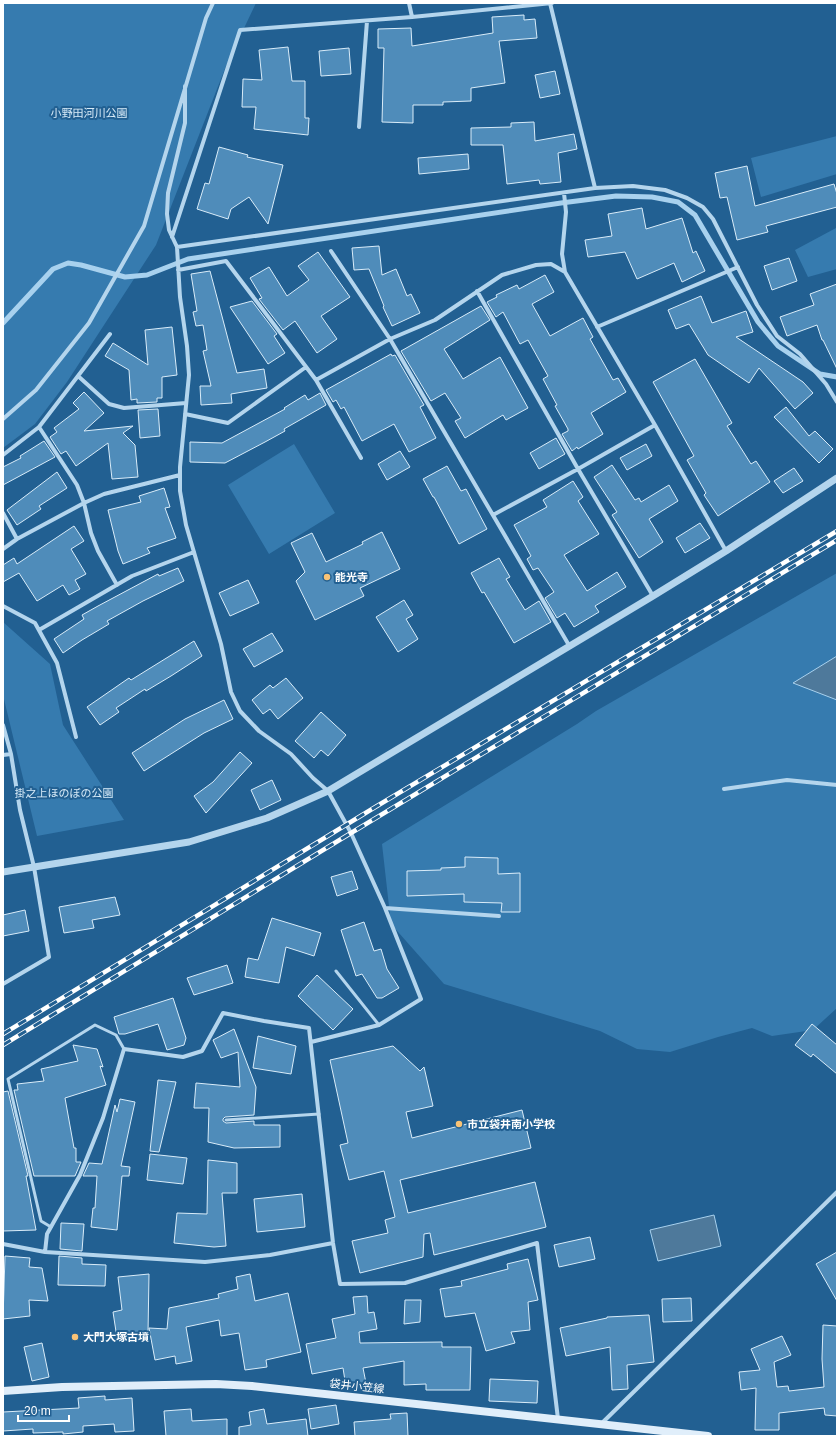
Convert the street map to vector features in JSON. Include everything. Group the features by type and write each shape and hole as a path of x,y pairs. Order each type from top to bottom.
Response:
{"main road":[{"name":"袋井小笠線","path":"3,1391 62,1387 216,1384 252,1386 601,1424 654,1433 708,1436"}],"street":[{"path":"3,419 36,390 89,323 144,226 206,18 214,3"},
{"path":"409,3 412,17"},
{"path":"172,237 240,30 367,21 551,3 595,188"},
{"path":"359,127 367,21"},
{"path":"185,86 185,123 168,193 167,214 169,230 177,246 180,297 187,346 189,375 180,475 180,491 186,525 221,644 231,692 240,711 259,731 290,754 328,791 347,824 384,908 421,999 379,1025 311,1042"},
{"path":"177,246 595,188 633,186 665,190 687,198 703,207 713,219 757,305 777,336 800,354 826,384 837,402"},
{"path":"564,193 566,212 562,254 565,272 655,425 726,551"},
{"path":"331,251 390,340 570,647"},
{"path":"178,270 226,261 316,380 361,458"},
{"path":"316,380 390,340 435,320 502,275 536,265 551,264 565,272"},
{"path":"597,328 738,267"},
{"path":"477,292 578,469 653,596"},
{"path":"3,455 39,427 110,334"},
{"path":"185,414 228,423 306,367"},
{"path":"78,376 109,404 124,408 186,402"},
{"path":"493,515 655,425"},
{"path":"39,427 77,485 84,503 91,533 98,551 117,585"},
{"path":"3,550 18,539 84,503 104,494 180,475"},
{"path":"3,872 189,842 267,818 328,791 653,596 726,551 837,478"},
{"path":"3,513 18,539"},
{"path":"39,630 132,576 194,552"},
{"path":"3,606 35,623 57,662 76,737"},
{"path":"3,725 11,754 20,810 34,867 49,957 3,984"},
{"path":"3,755 11,754"},
{"path":"724,790 787,780 837,785"},
{"path":"384,908 499,916"},
{"path":"45,1252 47,1234 80,1175 104,1118 124,1049 183,1057 202,1051 223,1013 264,1022 309,1028 333,1243 340,1284 405,1283 537,1243 558,1420"},
{"path":"601,1424 837,1192"},
{"path":"3,1244 45,1252 205,1262 270,1255 333,1243"}],"lane":[{"path":"336,971 379,1025"},
{"path":"51,1227 41,1221 8,1080 95,1025 116,1035 124,1049"},
{"path":"226,1120 319,1114"}],"green space":[{"name":"小野田河川公園","path":"3,3 256,3 226,66 156,245 67,382 35,424 3,448"},
{"path":"837,136 837,174 761,197 751,158"},
{"path":"836,228 837,269 808,277 795,250"},
{"path":"294,444 335,513 269,554 228,485"},
{"path":"837,573 837,1008 813,1030 772,1036 752,1028 670,1052 637,1049 600,1031 444,984 391,924 382,844 596,711"},
{"name":"掛之上ほのぼの公園","path":"3,622 50,664 63,725 124,820 37,836 3,695"}],"shaded area":[{"path":"837,656 837,700 793,683"},
{"path":"714,1215 721,1246 658,1261 650,1230"}],"building":[{"path":"524,15 524,20 535,19 537,38 499,41 505,83 471,88 471,101 443,102 443,105 413,105 413,123 382,122 384,48 378,48 378,29 411,28 412,46 493,33 492,17"},
{"path":"288,47 292,81 305,81 305,118 309,118 308,135 254,129 256,107 242,107 243,79 262,80 259,50"},
{"path":"349,48 351,74 321,76 319,51"},
{"path":"555,71 560,94 540,98 535,75"},
{"path":"534,122 535,141 574,134 577,149 558,153 561,182 540,184 539,180 507,184 503,145 471,145 471,128 511,127 511,123"},
{"path":"219,147 248,155 247,157 283,165 268,224 249,197 231,209 228,219 197,209 205,183 209,184"},
{"path":"468,154 469,169 419,174 418,158"},
{"path":"747,166 755,206 834,184 837,194 837,207 766,226 768,232 737,240 727,197 720,198 715,173"},
{"path":"642,208 646,229 682,218 693,253 696,251 705,271 682,282 674,263 637,279 625,252 588,257 585,240 612,236 608,214"},
{"path":"379,246 382,275 396,269 407,296 411,294 420,313 392,326 383,307 384,306 369,269 354,270 352,248"},
{"path":"318,252 350,297 321,316 337,339 317,353 295,321 283,330 259,299 262,298 250,278 269,267 287,296 309,280 298,266"},
{"path":"789,258 797,281 772,290 764,266"},
{"path":"210,271 237,373 264,369 267,388 231,394 232,403 201,405 200,386 211,386 203,351 207,350 203,325 196,326 193,312 197,311 191,274"},
{"path":"545,275 554,292 532,304 550,336 583,318 593,337 590,339 613,380 618,378 626,392 591,413 603,434 572,451 562,434 568,431 568,429 555,406 557,405 543,379 548,376 528,340 520,344 503,312 496,317 487,302 497,297 496,295 517,285 519,289"},
{"path":"837,284 837,369 822,340 817,325 787,336 780,317 814,305 810,294"},
{"path":"701,296 712,323 746,311 753,332 736,337 803,382 813,393 795,409 759,368 749,383 708,355 689,324 676,329 668,310"},
{"path":"252,301 277,334 274,336 285,353 268,364 230,307"},
{"path":"481,306 490,320 444,349 463,379 500,357 528,408 506,420 503,415 465,438 455,421 461,418 445,393 431,401 401,351"},
{"path":"172,327 177,375 162,377 162,398 157,398 157,402 137,403 137,399 131,400 129,370 105,356 113,343 148,365 145,330"},
{"path":"391,354 392,356 395,355 424,405 420,407 436,438 409,452 394,424 362,441 344,407 341,409 336,400 333,402 326,390"},
{"path":"695,359 732,423 727,426 751,464 756,461 770,482 718,516 704,495 706,493 687,460 694,456 653,382"},
{"path":"84,392 104,413 84,431 133,426 123,433 135,445 138,477 112,479 108,443 76,466 66,451 61,454 50,437 57,432 54,428 79,409 73,403"},
{"path":"320,393 326,405 284,429 285,431 265,442 225,463 190,462 190,442 222,443 285,409 284,408 305,395 308,400"},
{"path":"786,407 809,436 815,431 833,449 819,463 774,417"},
{"path":"158,409 160,436 140,438 138,410"},
{"path":"556,438 565,454 539,469 530,453"},
{"path":"44,441 55,457 3,485 3,467 21,458 20,456"},
{"path":"646,444 652,456 627,470 620,458"},
{"path":"400,451 410,467 387,480 378,464"},
{"path":"612,465 635,500 639,498 641,502 669,485 678,501 649,519 663,542 639,558 612,515 617,512 594,477"},
{"path":"447,466 461,491 466,489 487,529 459,544 423,479"},
{"path":"794,468 803,481 783,493 774,481"},
{"path":"57,472 67,488 39,506 41,509 17,525 7,510"},
{"path":"573,481 583,497 578,501 599,534 564,555 587,591 617,572 626,587 595,606 599,612 574,627 565,613 557,618 545,598 554,592 538,568 533,570 527,559 531,556 514,525 547,507 543,500"},
{"path":"164,488 170,507 165,508 176,538 147,548 150,553 123,564 118,551 108,510 141,502 139,496"},
{"path":"700,523 710,538 685,553 676,538"},
{"path":"74,526 84,541 71,549 86,574 75,580 80,589 69,595 63,585 37,601 19,573 3,582 3,565 14,558 17,564"},
{"name":"能光寺","path":"382,532 400,569 360,588 364,596 315,620 296,581 305,572 291,543 312,533 326,562 363,544 362,542"},
{"path":"499,558 510,577 506,579 525,610 539,601 551,622 514,643 471,573"},
{"path":"178,568 184,581 107,621 109,624 63,653 54,639 84,619 82,615 158,574 159,576"},
{"path":"248,580 259,603 230,616 219,593"},
{"path":"404,600 413,615 406,619 418,639 398,652 376,617"},
{"path":"272,633 283,651 254,667 243,649"},
{"path":"194,641 202,656 146,691 145,689 116,708 119,712 100,725 87,707 129,678 131,680"},
{"path":"286,678 303,698 278,719 270,709 263,714 252,700 270,685 273,688"},
{"path":"224,700 233,719 204,733 144,771 132,753 185,719"},
{"path":"321,712 346,735 328,756 321,750 314,758 295,741"},
{"path":"240,752 252,763 206,813 194,796 213,782"},
{"path":"272,780 281,800 260,810 251,790"},
{"path":"465,857 498,858 498,874 520,873 520,912 501,912 502,903 464,902 464,894 407,896 407,871 441,870 441,868 465,867"},
{"path":"352,871 358,889 337,896 331,877"},
{"path":"115,897 120,915 92,920 94,928 64,933 59,907"},
{"path":"25,910 29,931 3,936 3,915"},
{"path":"272,918 321,933 314,956 286,947 279,983 245,977 248,958 258,960"},
{"path":"364,922 374,951 381,949 387,969 399,988 382,998 377,998 362,974 356,976 341,930"},
{"path":"227,965 233,983 194,995 187,978"},
{"path":"317,975 353,1009 333,1030 298,996"},
{"path":"173,998 186,1038 184,1045 167,1050 158,1024 125,1034 119,1034 114,1017"},
{"path":"812,1024 837,1045 837,1074 813,1054 811,1057 795,1045"},
{"path":"234,1029 256,1087 254,1115 225,1117 223,1121 226,1123 254,1121 254,1125 280,1125 280,1147 234,1148 208,1142 209,1108 194,1108 196,1083 240,1087 238,1052 221,1058 213,1040"},
{"path":"258,1036 296,1046 291,1074 253,1068"},
{"path":"73,1045 97,1049 103,1067 100,1066 106,1085 65,1098 74,1148 76,1148 76,1162 81,1162 75,1176 34,1176 14,1090 18,1090 17,1084 44,1081 41,1069 78,1061"},
{"path":"393,1046 420,1071 424,1067 433,1106 406,1112 412,1138 522,1110 531,1148 400,1180 408,1213 535,1182 546,1227 434,1255 430,1233 424,1234 423,1257 360,1273 352,1241 388,1233 385,1220 395,1217 384,1171 349,1180 340,1145 348,1143 330,1060"},
{"path":"158,1080 176,1082 159,1152 150,1151"},
{"path":"8,1091 28,1176 26,1176 36,1230 3,1231 3,1092"},
{"path":"120,1099 135,1102 121,1166 130,1167 129,1176 122,1176 117,1230 91,1227 93,1208 95,1208 97,1176 83,1176 89,1163 102,1164 115,1105 117,1112"},
{"path":"150,1154 187,1158 183,1184 147,1180"},
{"path":"208,1160 237,1163 237,1193 222,1193 226,1246 214,1247 174,1243 177,1213 207,1214"},
{"path":"302,1194 305,1227 257,1232 254,1199"},
{"path":"61,1223 84,1224 82,1251 60,1249"},
{"path":"590,1237 595,1259 559,1267 554,1245"},
{"path":"837,1252 837,1301 816,1264"},
{"path":"5,1256 30,1258 29,1267 42,1268 48,1301 29,1300 30,1316 3,1319"},
{"path":"59,1256 82,1258 82,1264 106,1265 105,1286 58,1285"},
{"path":"528,1259 538,1300 528,1302 530,1330 511,1332 515,1343 486,1351 475,1313 445,1317 440,1289 462,1286 461,1281 508,1269 507,1264"},
{"path":"149,1274 148,1333 117,1338 113,1312 122,1310 118,1277"},
{"path":"250,1274 255,1301 288,1293 301,1352 266,1360 267,1367 245,1370 239,1333 221,1336 219,1320 186,1327 192,1361 176,1364 175,1356 155,1360 149,1328 167,1329 169,1308 219,1298 218,1294 238,1289 236,1277"},
{"path":"367,1296 368,1313 374,1312 377,1329 359,1332 360,1343 442,1342 442,1347 471,1347 470,1390 426,1390 426,1384 404,1385 404,1361 363,1368 366,1383 346,1387 343,1368 312,1374 306,1344 336,1338 332,1319 355,1314 353,1297"},
{"path":"691,1298 692,1321 663,1322 662,1299"},
{"path":"405,1300 421,1300 420,1322 404,1324"},
{"path":"649,1315 654,1362 627,1365 628,1389 612,1390 610,1347 566,1356 560,1328 607,1317"},
{"path":"823,1325 837,1326 837,1416 825,1415 824,1408 779,1413 779,1430 755,1430 756,1388 741,1390 739,1372 760,1370 751,1349 782,1336 791,1355 774,1362 777,1387 788,1386 789,1391 824,1387 822,1359"},
{"path":"42,1343 49,1377 32,1381 24,1347"},
{"path":"490,1379 538,1381 537,1403 489,1401"},
{"path":"105,1396 105,1400 132,1398 134,1431 115,1432 114,1424 83,1426 83,1432 63,1434 63,1432 33,1433 33,1429 3,1431 3,1412 79,1408 78,1398"},
{"path":"336,1405 339,1424 311,1429 308,1409"},
{"path":"191,1409 192,1421 227,1419 227,1436 166,1436 164,1411"},
{"path":"264,1409 267,1424 306,1419 308,1436 239,1436 239,1427 251,1425 249,1412"},
{"path":"407,1413 408,1436 355,1436 354,1422 391,1419 390,1414"}],"waterway":[{"path":"3,323 53,269 68,263 125,277 147,275 188,259 561,203 616,196 652,197 678,202 695,215 758,322 778,346 820,374 837,377"}],"railway":[{"path":"3,1034 377,806 837,531"},
{"path":"3,1045 837,540"}],"place":[{"name":"能光寺","path":"327,577"},
{"name":"市立袋井南小学校","path":"459,1124"},
{"name":"大門大塚古墳","path":"75,1337"}]}
